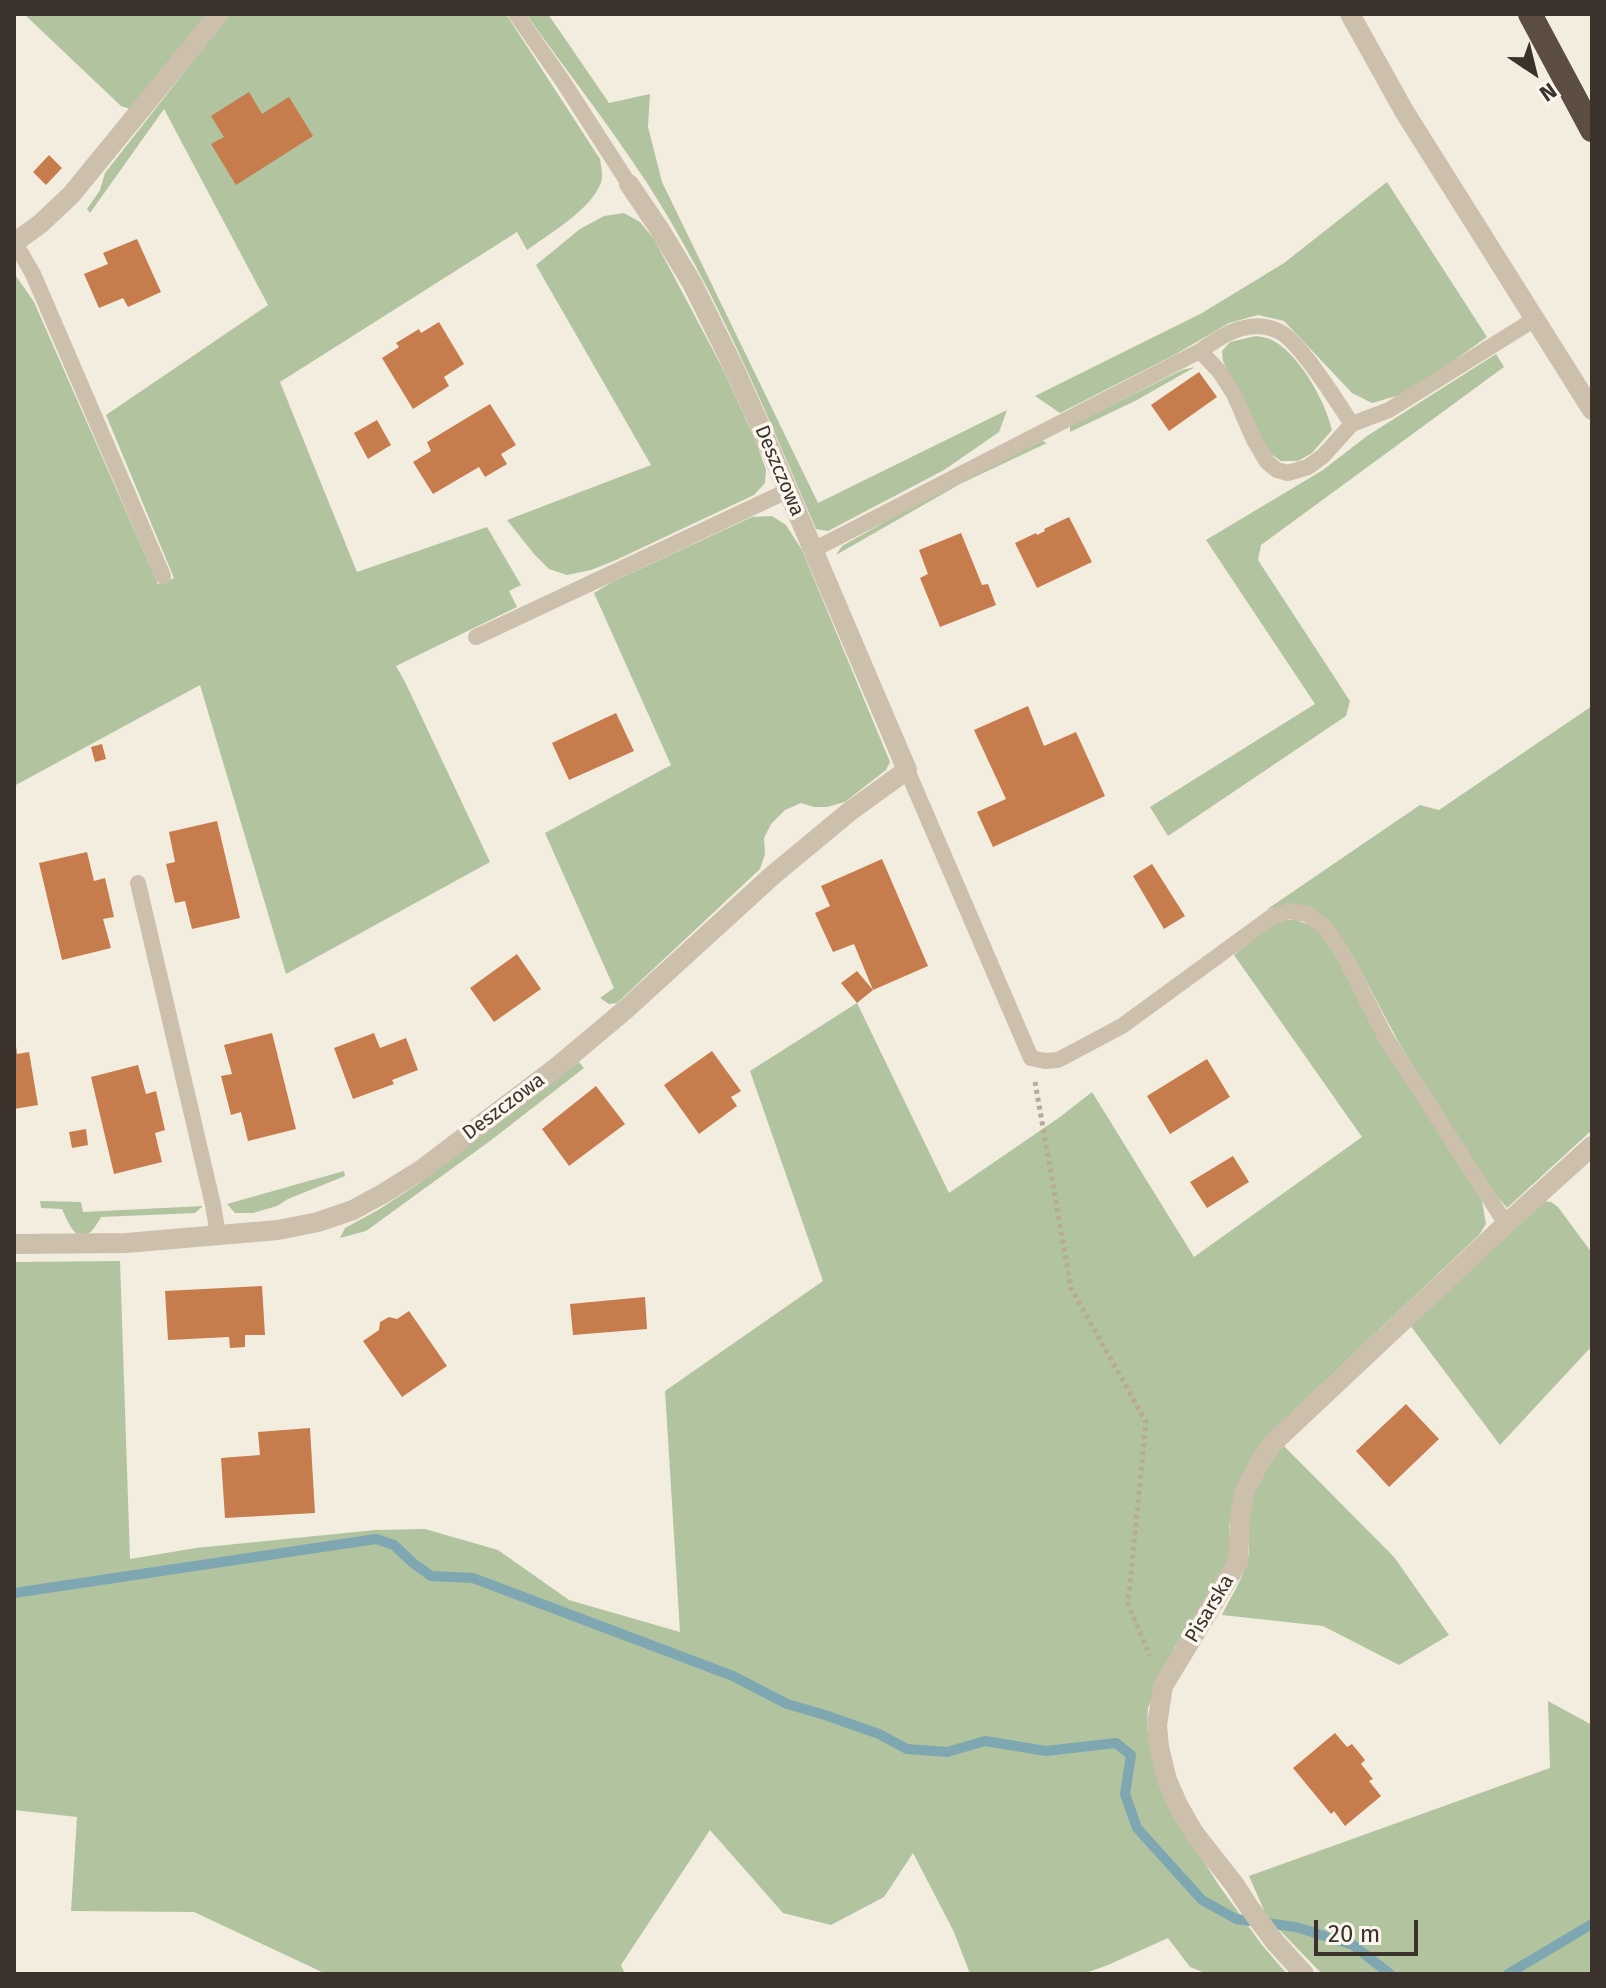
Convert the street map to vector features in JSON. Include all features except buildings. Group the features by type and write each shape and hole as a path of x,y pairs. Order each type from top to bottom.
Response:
{"highway":[{"path":"1530,14 1592,130"}],"street":[{"path":"14,243 71,195 219,14"},
{"path":"1350,14 1404,111 1592,410"},
{"name":"Deszczowa","path":"14,1244 126,1243 278,1230 353,1210 421,1170 557,1067 625,1010 773,875 849,812 907,770 739,379 692,283 629,184"},
{"name":"Pisarska","path":"1304,1974 1275,1942 1194,1833 1178,1805 1167,1780 1159,1747 1157,1725 1163,1686 1238,1562 1244,1493 1274,1442 1592,1146"}],"lane":[{"path":"516,14 629,184"},
{"path":"14,243 33,274 163,576"},
{"path":"1200,351 1219,371 1234,394 1267,462 1277,470 1288,473 1308,467 1323,456 1352,424 1389,410 1535,319"},
{"path":"813,550 1243,328 1264,326 1281,333 1297,347 1352,424"},
{"path":"476,637 787,491"},
{"name":"Deszczowa","path":"907,770 1031,1058"},
{"path":"138,883 218,1235"},
{"path":"1031,1058 1045,1061 1071,1055 1122,1026 1270,918 1289,911 1307,914 1326,928 1341,950 1386,1038 1506,1224"}],"path":[{"path":"1031,1058 1071,1288 1146,1422 1128,1604 1163,1686"}],"green space":[{"path":"24,14 208,14 130,109 121,106"},
{"path":"230,14 506,14 600,159 602,172 600,185 587,204 527,250 517,232 280,382 357,572 487,527 521,585 509,591 517,607 396,666 490,862 286,974 200,685 14,786 14,273 34,302 158,584 174,578 106,415 268,305 164,109 90,213 87,209 100,190 105,173"},
{"path":"526,14 548,14 609,103 650,94 648,127 662,182 818,503 1007,410 999,432 944,470 828,531 816,529 739,352 672,224 618,140"},
{"path":"1387,182 1487,337 1400,395 1372,403 1352,393 1284,321 1258,315 1229,323 1176,354 1060,413 1035,396 1202,313 1284,263"},
{"path":"624,213 640,222 654,239 724,371 757,444 766,470 765,483 754,495 616,560 567,575 549,569 507,520 651,465 536,265 580,229 604,216"},
{"path":"1256,336 1274,341 1293,358 1318,393 1329,419 1332,430 1312,453 1298,461 1281,461 1265,450 1223,361 1222,351 1230,342"},
{"path":"1496,354 1504,367 1261,545 1258,560 1350,701 1346,716 1168,836 1150,807 1315,704 1206,540 1323,470 1367,436"},
{"path":"1195,367 1135,401 1070,432 1070,426 1182,370"},
{"path":"1042,441 1047,443 960,484 836,555 842,546 956,482"},
{"path":"772,516 786,525 802,550 890,762 886,770 845,802 827,807 801,803 785,810 771,824 764,838 765,854 760,869 617,1003 609,1004 600,998 614,988 545,833 671,765 594,593 752,517"},
{"path":"1592,706 1592,1130 1507,1208 1488,1185 1399,1043 1348,947 1330,923 1288,905 1266,910 1420,805 1439,810"},
{"path":"1282,920 1296,920 1310,925 1335,952 1382,1043 1482,1201 1486,1224 1479,1235 1292,1412 1259,1449 1233,1503 1229,1526 1231,1553 1223,1573 1174,1648 1148,1708 1151,1754 1184,1830 1218,1884 1287,1974 1207,1974 1190,1967 1168,1938 1083,1974 970,1974 954,1932 913,1853 884,1897 831,1925 783,1913 710,1830 621,1965 625,1974 326,1974 194,1912 71,1911 77,1817 14,1810 14,1262 120,1261 130,1559 196,1548 375,1530 425,1529 498,1550 569,1600 680,1632 665,1391 823,1281 750,1071 857,1003 949,1193 1092,1092 1194,1257 1362,1137 1234,955"},
{"path":"579,1062 584,1068 490,1141 366,1231 340,1238 345,1228 418,1184"},
{"path":"344,1171 345,1176 277,1206 253,1213 235,1213 227,1204"},
{"path":"40,1201 81,1202 83,1212 203,1206 195,1213 101,1217 84,1236 74,1232 62,1209 41,1208"},
{"path":"1543,1201 1558,1207 1592,1253 1592,1346 1500,1445 1409,1324"},
{"path":"1283,1445 1394,1557 1449,1635 1399,1665 1323,1626 1222,1615 1248,1559 1247,1525 1254,1492"},
{"path":"1548,1701 1592,1725 1592,1974 1322,1974 1267,1917 1249,1876 1550,1768"}],"waterway":[{"path":"14,1593 376,1539 394,1545 431,1576 473,1578 733,1676 787,1704 879,1734 907,1749 947,1752 985,1741 1046,1751 1116,1743 1131,1755 1125,1794 1137,1828 1202,1900 1236,1919 1296,1927 1353,1945 1390,1974"},
{"path":"1508,1974 1592,1924"}]}
